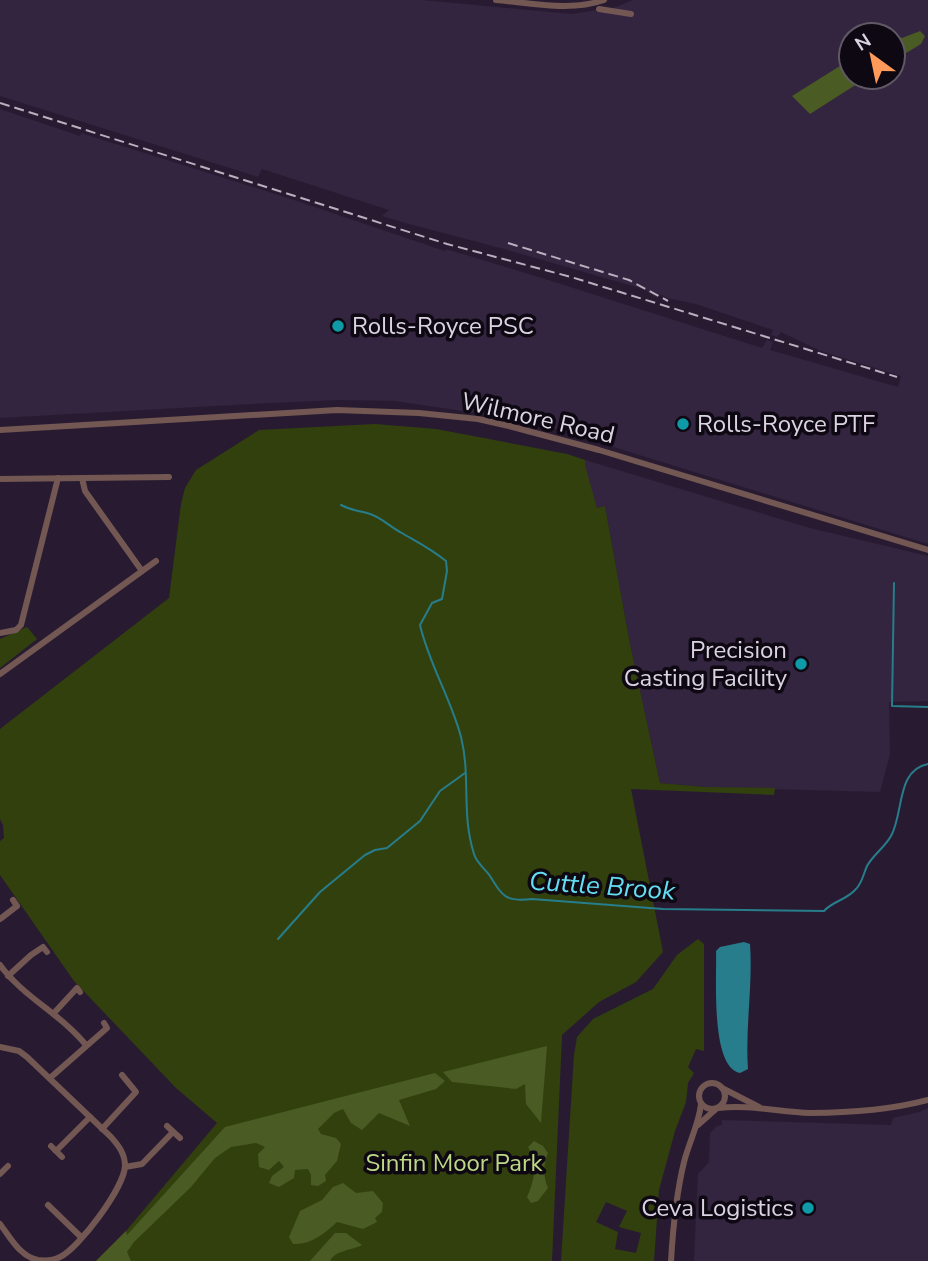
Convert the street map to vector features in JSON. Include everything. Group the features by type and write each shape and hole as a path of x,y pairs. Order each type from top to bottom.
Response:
{"street":[{"path":"496,0 568,6 582,6 604,0"},
{"path":"599,9 631,14"},
{"name":"Wilmore Road","path":"0,430 337,410 393,411 478,419 599,450 928,551"},
{"path":"0,479 169,477"},
{"path":"0,633 16,630 21,625 58,478"},
{"path":"82,478 85,491 142,571"},
{"path":"0,674 156,561"},
{"path":"0,919 17,906 13,900"},
{"path":"8,976 43,947 47,952"},
{"path":"0,965 8,976 54,1013 86,1045"},
{"path":"54,1013 77,988 80,992"},
{"path":"47,1076 107,1028 104,1023"},
{"path":"0,1047 19,1051 90,1117 119,1146 125,1167 122,1181 114,1194 81,1237 58,1259 40,1261 25,1255 0,1224"},
{"path":"102,1129 136,1091 122,1075"},
{"path":"671,1261 675,1204 679,1181 697,1126 701,1104 699,1094 705,1085 711,1083 761,1107"},
{"path":"697,1126 723,1103 725,1096 721,1087"},
{"path":"701,1104 709,1109 761,1107 795,1112 852,1112 928,1100"},
{"path":"56,1151 90,1117"},
{"path":"167,1126 180,1138"},
{"path":"125,1167 142,1164 173,1132"},
{"path":"3,1174 8,1166"},
{"path":"48,1205 81,1237"}],"shaded area":[{"path":"0,0 422,0 572,14 616,7 633,0 928,0 928,544 523,420 395,401 339,400 0,418 0,109 80,136 81,133 288,198 445,251 446,249 542,278 762,348 767,340 773,342 770,350 898,387 901,376 821,351 781,332 777,337 771,335 773,330 696,304 660,294 657,298 643,289 382,216 389,210 262,169 258,177 0,96"},
{"path":"585,460 810,528 928,556 928,701 889,702 890,754 880,792 705,787 660,783 630,644 605,506 597,508 584,465"},
{"path":"928,1108 928,1261 694,1261 698,1174 709,1162 710,1133 722,1125 722,1120 891,1125 893,1118"}],"green space":[{"path":"920,31 925,36 921,44 907,52 907,36"},
{"path":"837,68 837,91 846,91 810,114 792,96"},
{"name":"Sinfin Moor Park","path":"375,424 436,429 567,454 585,460 597,508 605,506 630,644 660,783 775,788 774,795 631,789 663,952 636,982 599,1002 562,1035 552,1261 96,1261 126,1231 217,1123 176,1088 74,981 0,875 0,841 4,838 0,819 0,729 169,598 181,504 185,488 196,470 259,430"},
{"path":"27,627 37,639 0,668 0,639"},
{"path":"698,939 704,944 704,1051 696,1049 688,1067 694,1073 688,1083 686,1102 659,1190 654,1261 561,1261 577,1037 593,1019 653,989 677,955","holes":["606,1202 627,1211 619,1227 641,1233 636,1253 615,1249 618,1232 596,1222"]},
{"path":"547,1046 541,1123 526,1104 525,1084 516,1089 452,1082 443,1072"},
{"path":"435,1073 445,1081 436,1089 399,1100 410,1126 379,1113 362,1130 351,1123 343,1109 334,1113 318,1129 321,1134 336,1138 341,1144 337,1161 325,1175 326,1181 318,1186 311,1185 308,1169 295,1170 294,1178 279,1187 269,1183 272,1176 284,1167 279,1161 269,1170 259,1167 258,1154 265,1147 256,1143 231,1147 215,1158 191,1187 134,1242 127,1252 131,1261 96,1261 126,1231 127,1235 225,1127"},
{"path":"534,1141 548,1153 544,1170 548,1188 538,1201 531,1203 527,1197 534,1166 528,1147"},
{"path":"343,1183 356,1193 373,1191 383,1203 382,1212 375,1218 377,1222 363,1229 337,1222 311,1241 293,1244 289,1237 300,1211 322,1200 333,1187"},
{"path":"335,1233 346,1233 362,1245 339,1253 330,1261 310,1261"}],"water":[{"path":"744,942 750,944 751,960 748,1069 740,1073 730,1067 719,1039 716,951 720,947"}],"waterway":[{"name":"Cuttle Brook","path":"341,505 376,516 446,561 442,599 432,603 420,625 461,737 468,824 474,854 498,889 511,899 663,909 824,911 859,885 867,866 891,836 906,783 918,768 928,764"},
{"path":"894,583 892,706 928,707"},
{"path":"278,939 320,892 365,855 387,848 420,821 440,791 465,773"}],"railway":[{"path":"0,103 447,244 571,277 897,377"},
{"path":"508,243 629,280 668,301"}],"place":[{"name":"Rolls-Royce PSC","path":"338,326"},
{"name":"Rolls-Royce PTF","path":"683,424"},
{"name":"Precision Casting Facility","path":"801,664"},
{"name":"Ceva Logistics","path":"808,1208"}]}
